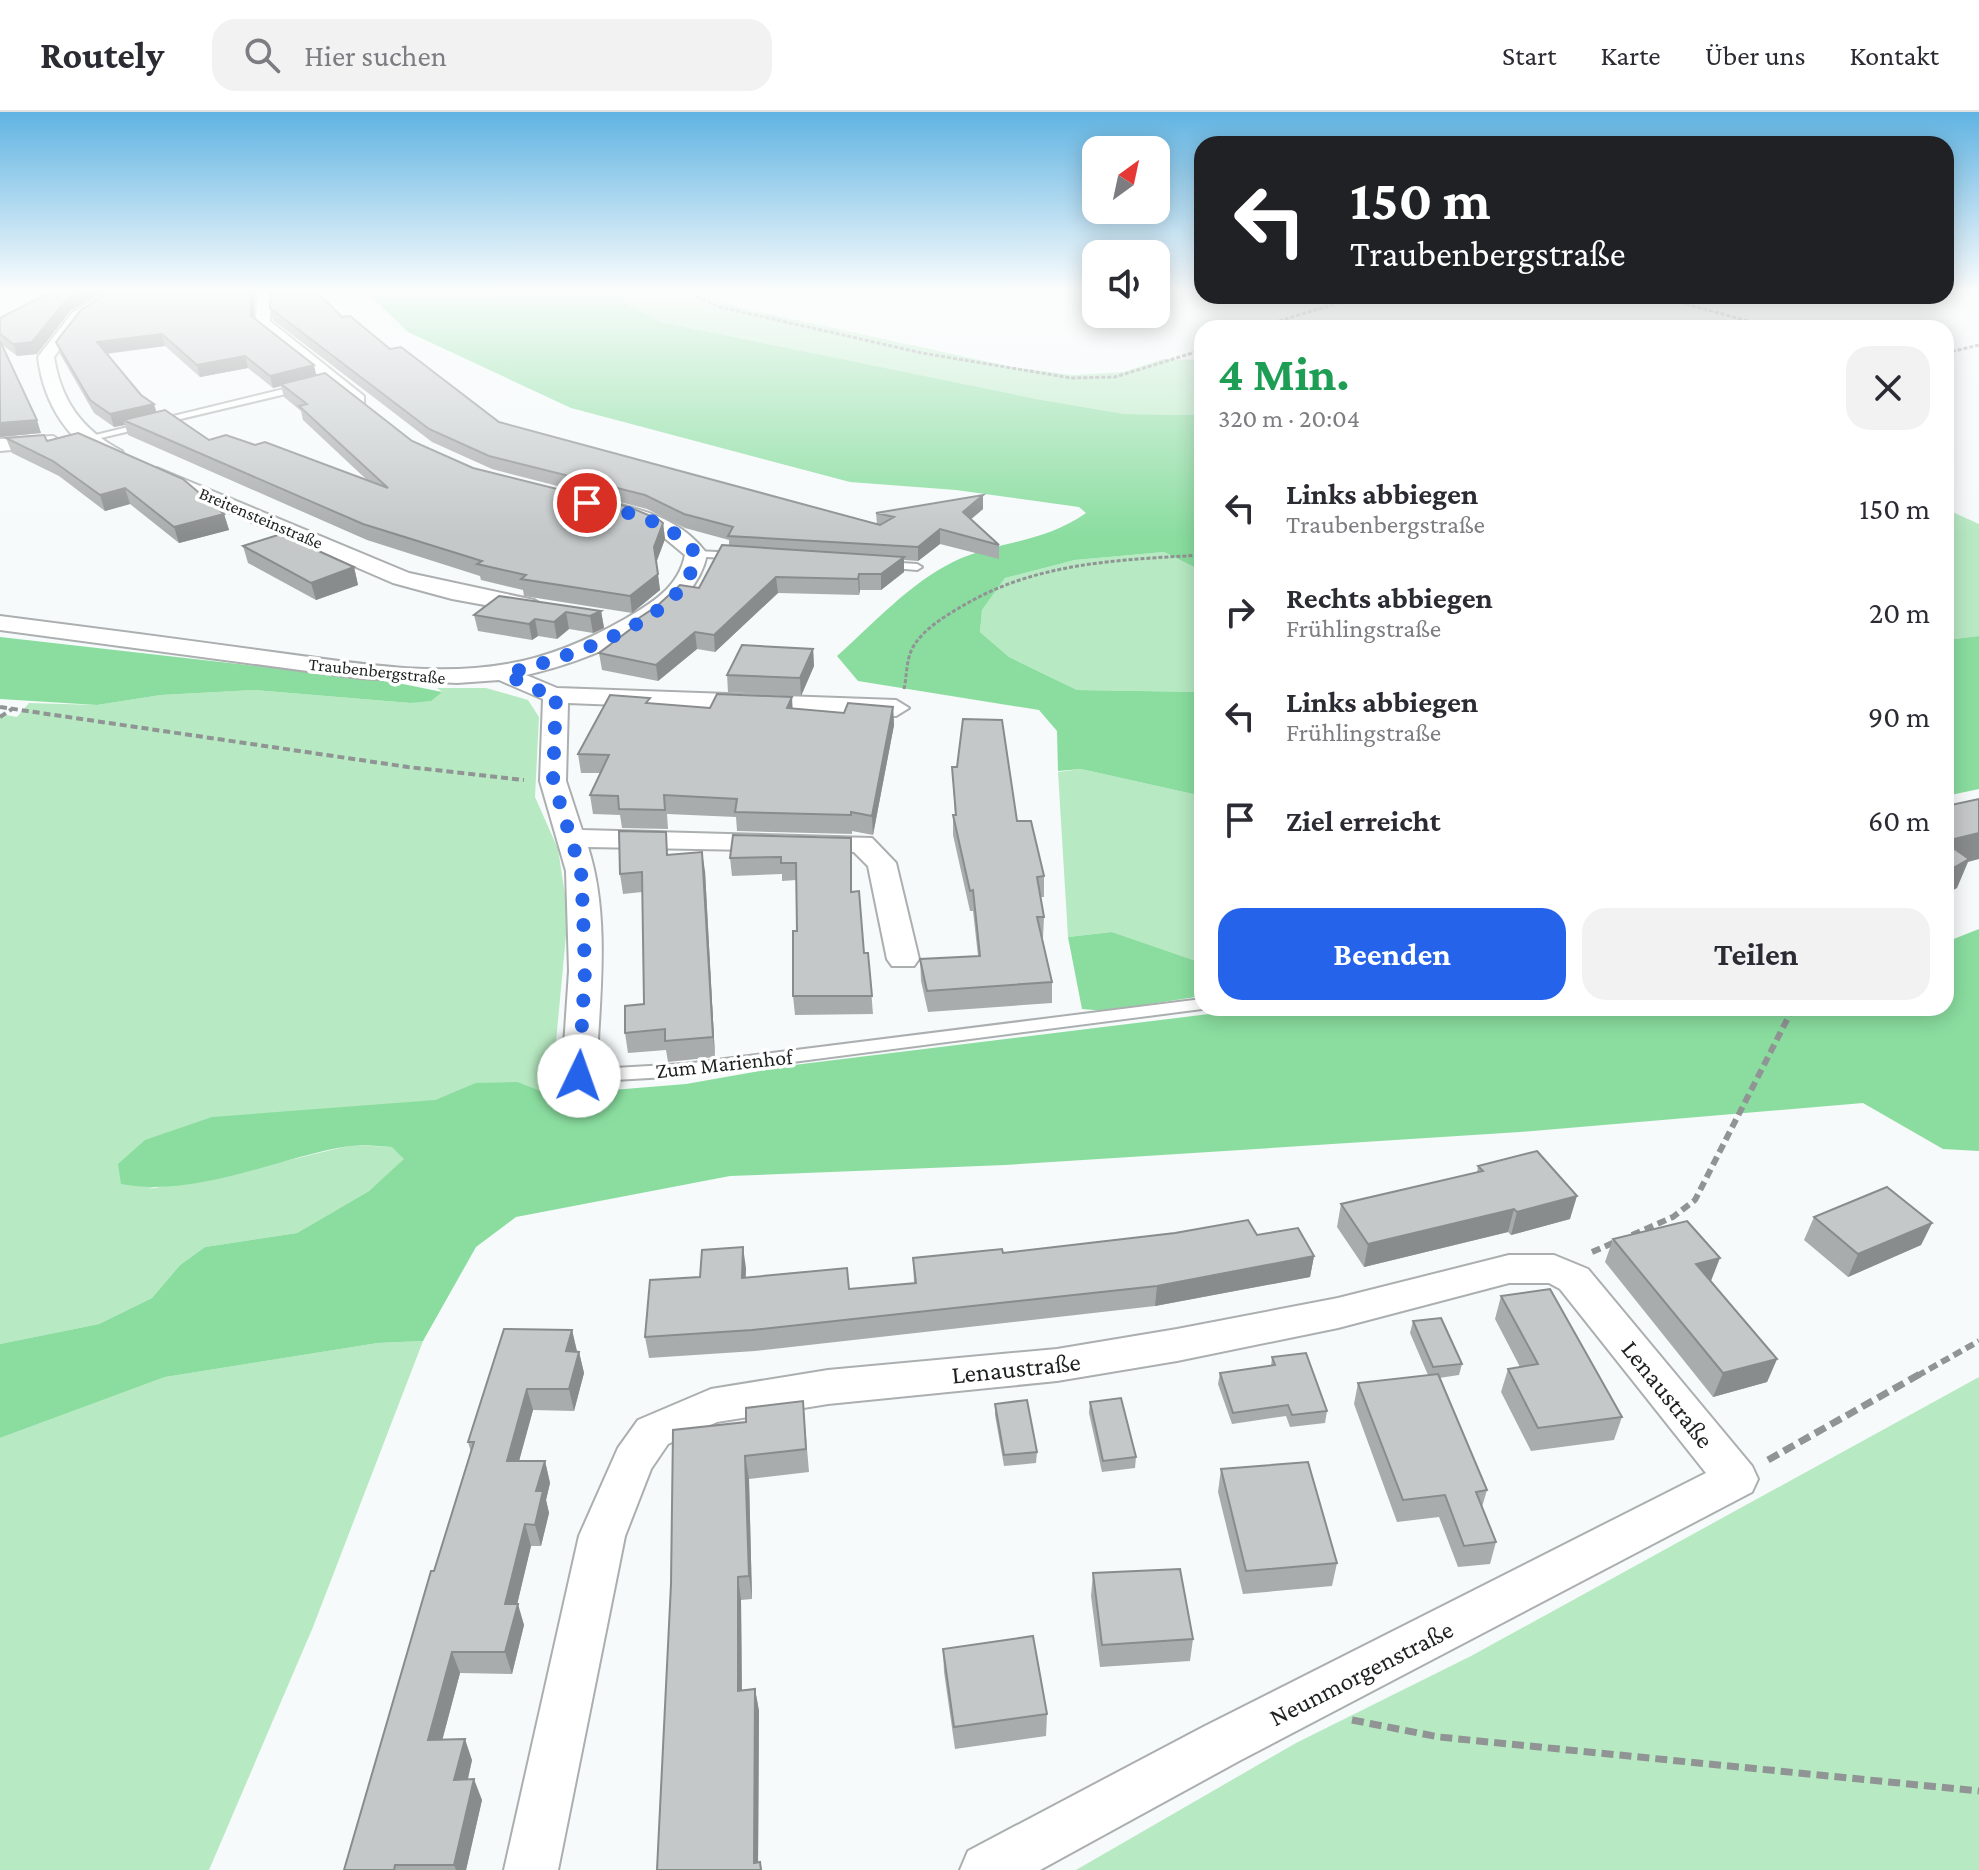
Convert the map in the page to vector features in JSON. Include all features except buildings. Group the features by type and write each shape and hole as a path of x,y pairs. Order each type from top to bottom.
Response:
{"street":[{"path":"0,445 84,439 55,394 50,372"},
{"path":"323,372 375,413"},
{"name":"Breitensteinstraße","path":"84,439 401,578 452,592 561,611"},
{"path":"506,674 585,649 636,623 683,587 694,568 696,554 669,528 639,516 595,505"},
{"path":"606,619 636,623"},
{"name":"Traubenbergstraße","path":"0,623 424,679 506,674 534,689 556,695 896,708"},
{"name":"Zum Marienhof","path":"556,695 553,781 581,871 585,956 579,1076"},
{"path":"572,838 862,844 882,863 903,959"},
{"name":"Lenaustraße","path":"531,1870 602,1536 633,1461 653,1432 711,1406 828,1387 1057,1365 1338,1313 1509,1269 1554,1269 1574,1279 1736,1479"},
{"name":"Neunmorgenstraße","path":"987,1870 1736,1479"}],"lane":[{"path":"84,439 333,380"},
{"path":"696,554 759,557"},
{"path":"870,564 917,567"},
{"name":"Zum Marienhof","path":"579,1076 685,1070 1194,1005"}],"path":[{"path":"1035,372 1071,378 1115,377 1131,372"},
{"path":"896,708 902,699 912,649 933,627 966,602 1018,582 1086,563 1194,556"},
{"path":"0,707 408,767 504,779 553,781"},
{"path":"0,717 12,709"},
{"path":"1554,1269 1673,1217 1695,1200 1789,1016"},
{"path":"1736,1479 1979,1341"},
{"path":"1308,1701 1347,1719 1439,1737 1979,1791"}],"green space":[{"path":"494,372 905,372 1125,414 1194,415 1194,567 1164,552 1075,560 1005,578 982,610 980,632 1009,657 1077,690 1194,692 1194,794 1081,769 1058,771 1057,731 1039,710 858,681 837,656 892,605 937,571 969,555 1053,531 1086,513 1079,507 956,490 850,482 571,408"},
{"path":"905,372 1050,372 1072,375 1194,372 1194,415 1125,414"},
{"path":"1954,513 1979,524 1979,636 1954,639"},
{"path":"1164,552 1194,567 1194,692 1077,690 1009,657 980,632 982,610 1005,578 1075,560"},
{"path":"1979,636 1979,789 1954,794 1954,639"},
{"path":"0,637 388,681 442,692 431,701 410,703 254,690 161,695 97,705 0,699"},
{"path":"437,688 486,688 528,700 539,717 535,797 558,849 568,914 551,1095 506,1084 480,1085 148,1189 214,1178 352,1145 393,1147 405,1159 369,1191 297,1233 205,1247 180,1265 152,1298 99,1324 0,1344 0,714 17,717 29,703 97,705 161,695 253,690 410,703 442,692"},
{"path":"1081,769 1194,794 1194,960 1112,932 1068,937 1058,772"},
{"path":"1979,929 1979,1151 1943,1149 1863,1103 1520,1132 1005,1165 730,1176 516,1217 476,1247 423,1341 378,1343 165,1377 0,1438 0,1344 99,1324 152,1298 180,1265 205,1247 297,1233 369,1191 404,1159 392,1147 354,1145 236,1175 178,1186 121,1184 118,1164 145,1140 212,1117 435,1100 476,1083 517,1082 551,1095 686,1084 794,1065 1194,1016 1954,1016 1954,939"},
{"path":"1112,932 1194,960 1194,997 1105,1011 1082,1009 1068,937"},
{"path":"423,1341 313,1627 209,1870 0,1870 0,1438 165,1377 378,1343"},
{"path":"1979,1377 1979,1870 1076,1870 1296,1743 1471,1656"}],"route":[{"path":"579,1076 585,971 581,871 553,781 556,695 521,684 506,674 557,660 600,643 636,623 683,587 694,568 696,554 685,539 669,528 639,516 587,503"}]}
